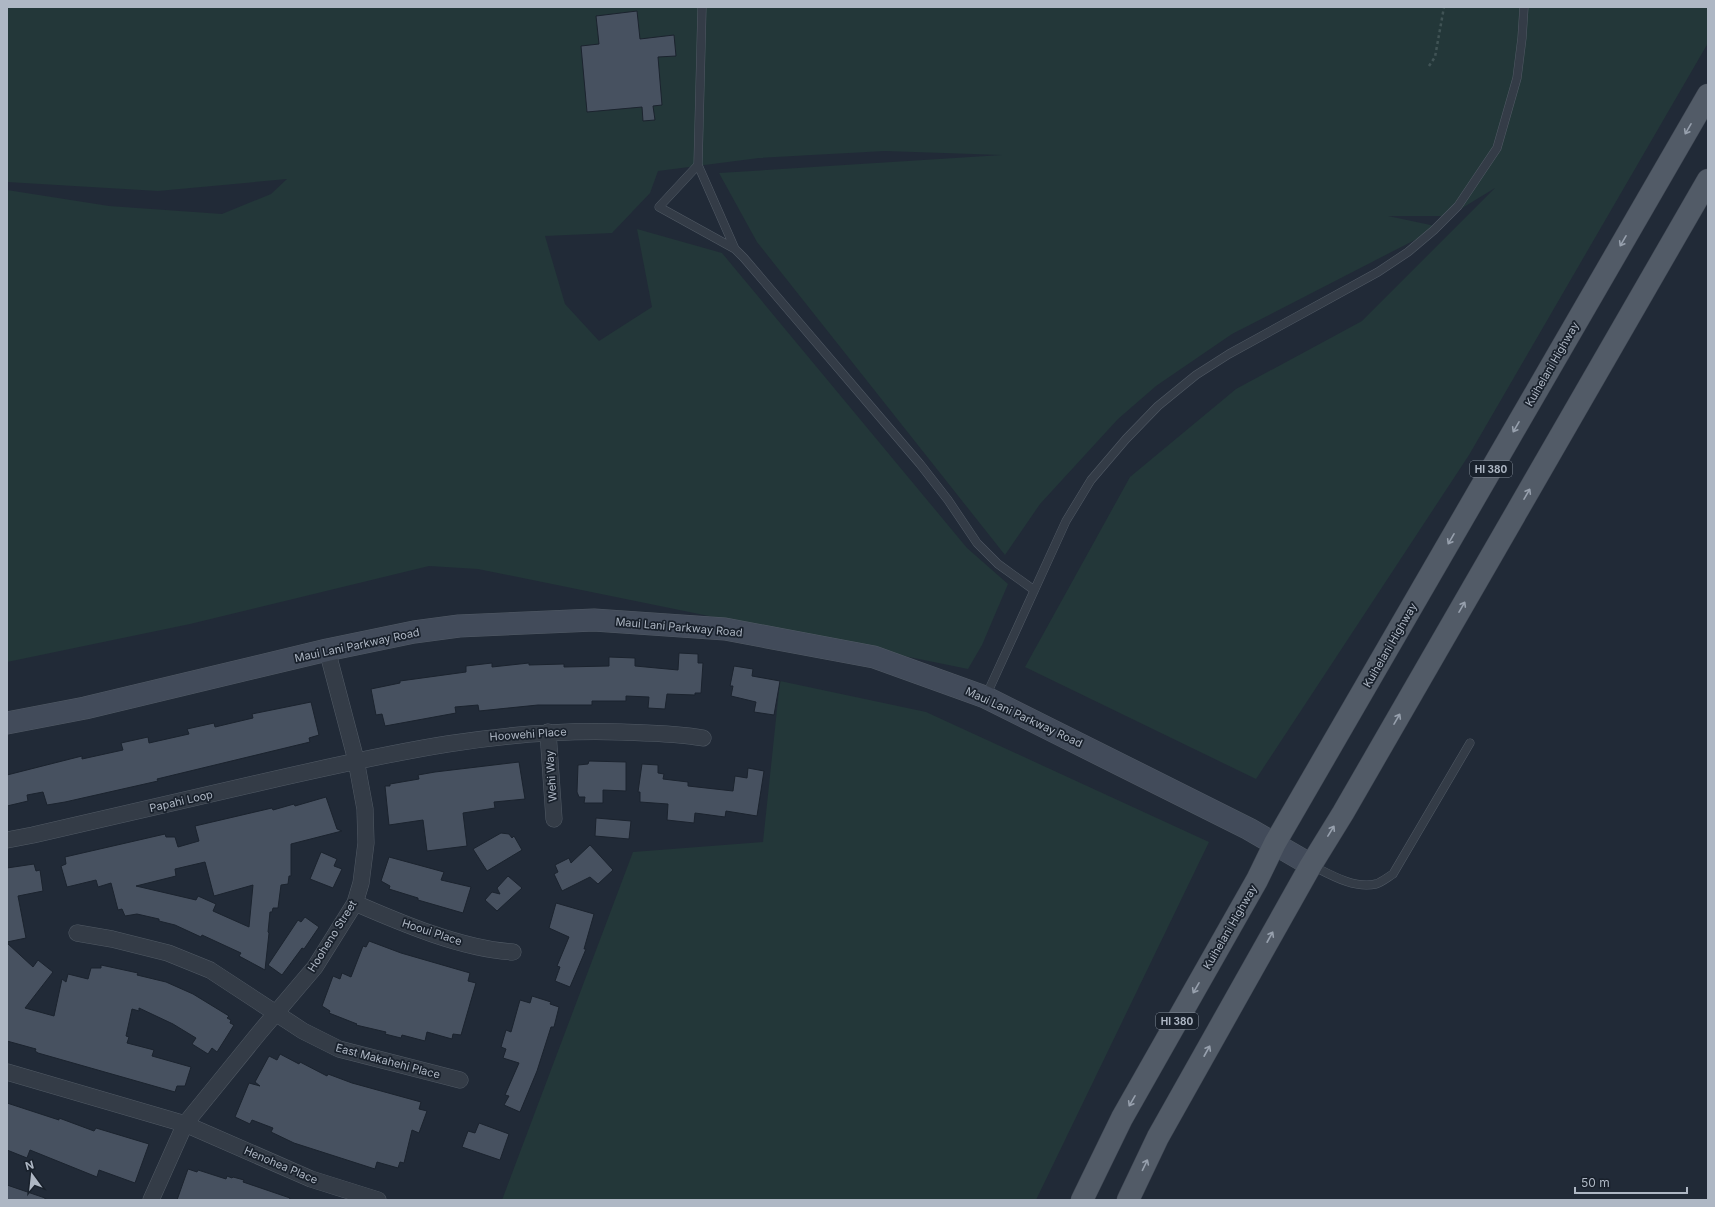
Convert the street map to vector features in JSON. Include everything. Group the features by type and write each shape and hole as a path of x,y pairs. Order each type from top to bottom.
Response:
{"main road":[{"name":"Kuihelani Highway","path":"1082,1200 1122,1118 1257,880 1275,843 1708,95"},
{"path":"1128,1200 1158,1137 1311,864 1351,799 1708,180"},
{"name":"Maui Lani Parkway Road","path":"7,723 85,708 327,650 421,631 459,626 520,622 594,620 717,628 874,657 985,697 1148,777 1275,843 1311,864"}],"street":[{"name":"Hooheno Street","path":"150,1200 186,1124 315,967 355,903 361,883 366,843 365,809 356,760 327,650"},
{"name":"Hoowehi Place","path":"356,760 464,740 548,732 586,731 639,733 685,735 703,738"},
{"name":"Wehi Way","path":"548,732 554,819"},
{"name":"Papahi Loop","path":"7,840 48,832 356,760"},
{"name":"Hooui Place","path":"355,903 396,921 455,940 498,951 512,952"},
{"name":"East Makahehi Place","path":"77,932 168,953 210,970 302,1031 339,1049 460,1080"},
{"path":"7,1072 186,1124"},
{"name":"Henohea Place","path":"186,1124 311,1179 378,1200"}],"lane":[{"path":"702,7 698,165 735,250"},
{"path":"985,697 1066,521 1091,480 1126,439 1158,406 1196,375 1229,354 1378,272 1408,252 1434,230 1458,206 1477,179 1499,141 1517,78 1524,7"},
{"path":"698,165 659,207 735,250 753,267 920,464 948,500 977,543 998,564 1034,590"},
{"path":"1311,864 1342,880 1365,885 1377,884 1393,874 1470,743"}],"path":[{"path":"1429,66 1435,57 1444,7"}],"green space":[{"path":"7,7 1708,7 1708,43 1469,455 1256,779 1025,667 1130,477 1236,389 1362,321 1495,188 1449,216 1388,216 1440,227 1232,334 1156,386 1118,419 1040,504 1005,555 757,242 719,173 1002,155 885,151 759,158 658,171 650,193 612,233 545,236 565,304 599,341 652,307 637,229 722,253 967,548 1008,584 982,645 968,669 478,569 429,566 190,624 7,662 7,190 109,206 222,214 271,194 287,179 158,191 7,182"},
{"path":"780,681 926,712 1209,842 1036,1200 502,1200 633,852 763,842"}],"building":[{"path":"637,11 640,39 674,35 676,56 658,57 662,105 653,106 655,120 643,121 642,107 587,112 581,46 599,44 596,16"},
{"path":"679,653 698,654 698,663 703,663 701,693 695,693 695,695 667,694 665,709 648,708 649,697 626,696 626,701 592,701 592,705 538,705 479,711 478,705 455,707 456,713 385,726 382,714 376,715 371,689 400,683 400,681 466,672 466,666 492,663 492,667 529,663 529,665 564,664 564,667 609,666 609,657 635,658 635,666 678,670"},
{"path":"734,666 753,669 752,676 780,681 774,715 754,712 756,702 731,696 733,686 730,686"},
{"path":"311,702 319,735 309,738 310,742 157,779 158,781 65,802 47,805 43,792 27,795 28,801 7,806 7,775 82,756 82,759 123,750 121,743 148,737 149,743 189,734 187,729 214,723 215,727 253,718 252,714"},
{"path":"589,761 626,762 626,791 603,790 603,803 584,803 585,797 579,797 577,792 578,765 588,764"},
{"path":"519,762 525,799 494,802 495,808 463,813 467,846 427,851 423,820 389,825 385,786 419,779 418,775"},
{"path":"642,764 658,765 658,773 664,774 663,779 688,782 688,786 733,791 735,776 747,778 748,768 764,771 757,816 726,811 725,817 695,813 694,823 667,820 668,804 640,802 640,792 638,792"},
{"path":"326,797 337,829 342,831 291,844 291,876 289,876 288,884 281,885 278,908 273,908 272,912 270,912 265,970 239,956 241,953 202,935 201,937 175,925 159,921 159,919 137,914 125,916 122,909 118,910 111,883 98,887 96,880 67,887 61,866 66,864 65,857 165,834 166,837 175,837 178,847 199,841 195,826 272,808 273,810 294,804 295,806","holes":["205,862 214,896 253,885 249,927 213,911 216,904 198,896 196,900 136,886 176,876 175,869"]},
{"path":"596,818 631,821 629,839 595,836"},
{"path":"501,833 509,834 512,838 514,836 522,850 487,871 473,849"},
{"path":"590,845 613,870 598,884 590,877 562,891 554,874 558,872 555,865 569,858 571,863"},
{"path":"321,852 337,859 334,866 342,869 333,888 310,879"},
{"path":"389,857 444,872 441,880 471,887 463,913 418,900 418,898 389,889 390,886 381,881"},
{"path":"34,864 36,871 40,870 43,891 18,896 26,938 7,942 7,868"},
{"path":"508,876 522,888 497,911 485,900 492,892 500,894 497,888"},
{"path":"556,903 594,914 584,949 586,949 570,987 555,981 560,967 557,966 569,937 549,928"},
{"path":"305,917 319,927 304,949 302,948 282,975 268,965 298,920 301,922"},
{"path":"369,941 401,953 470,973 468,981 476,983 461,1035 453,1034 452,1039 427,1032 425,1041 402,1035 401,1038 385,1034 386,1032 356,1025 357,1024 329,1013 330,1011 322,1006 333,976 340,979 342,973 351,977 363,946 366,947"},
{"path":"7,943 33,967 38,960 53,972 25,1008 54,1016 62,979 66,982 68,974 88,979 91,968 101,968 101,965 138,973 137,975 166,982 193,994 229,1016 227,1018 231,1020 230,1023 234,1025 217,1052 212,1048 208,1054 192,1044 196,1038 173,1024 139,1008 139,1011 132,1009 126,1036 129,1037 127,1043 154,1050 152,1056 191,1067 185,1086 177,1086 175,1092 38,1053 35,1051 36,1049 7,1041"},
{"path":"532,996 551,1002 550,1004 559,1007 554,1027 551,1027 537,1071 520,1112 504,1105 509,1096 505,1095 519,1063 503,1058 506,1049 501,1047 506,1030 511,1032 520,1000 530,1003"},
{"path":"280,1054 299,1064 300,1062 327,1076 328,1074 352,1083 421,1102 419,1109 427,1111 419,1133 412,1130 404,1163 400,1162 398,1168 377,1162 375,1169 294,1143 271,1132 273,1128 252,1120 250,1124 235,1117 249,1083 260,1086 255,1082 269,1056 277,1060"},
{"path":"7,1103 59,1120 59,1118 94,1131 96,1128 149,1144 135,1183 99,1170 97,1177 30,1150 27,1158 7,1150"},
{"path":"479,1123 509,1134 500,1160 462,1147 468,1131 475,1133"},
{"path":"188,1169 197,1172 198,1170 226,1179 227,1176 244,1180 243,1182 290,1198 289,1200 177,1200"},
{"path":"7,1185 45,1198 45,1200 7,1200"}]}
